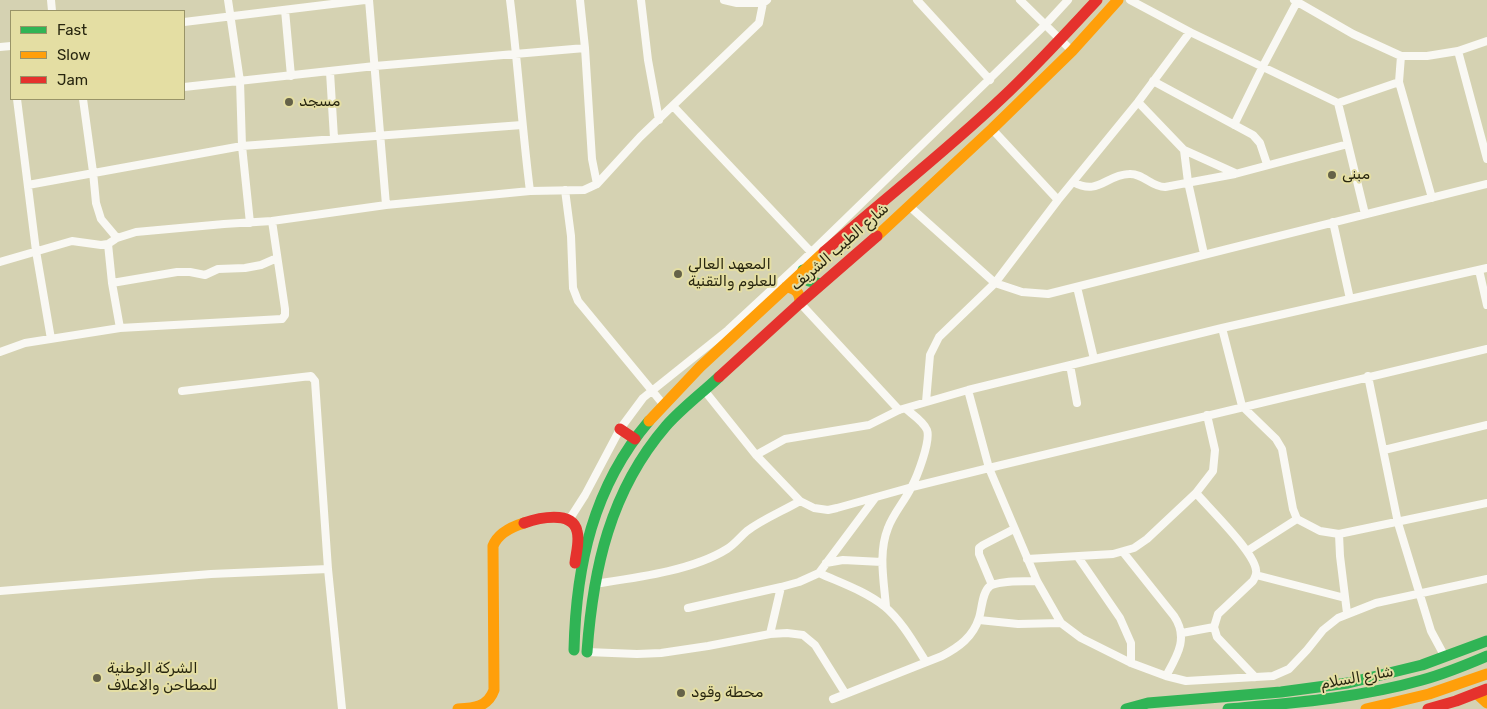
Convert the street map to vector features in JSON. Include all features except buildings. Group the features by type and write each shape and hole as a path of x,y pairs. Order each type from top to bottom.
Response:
{"main road":[{"name":"شارع الطيب الشريف","path":"574,650 574,607 578,581 586,543 597,510 617,467 635,439 663,404 803,270 989,110 1061,39 1097,0"},
{"name":"شارع الطيب الشريف","path":"587,652 588,621 594,584 607,530 639,461 667,425 821,284 890,225 992,129 1072,51 1118,0"},
{"path":"803,270 807,280 811,283 821,284"},
{"path":"786,287 797,291 800,303"},
{"path":"620,429 635,439"},
{"path":"458,709 482,706 492,698 494,690 493,550 497,539 507,530 536,519 555,516 569,520 578,534 573,573 578,581 594,584"},
{"path":"1126,709 1148,703 1230,696 1356,681 1411,668 1487,641"},
{"name":"شارع السلام","path":"1228,709 1324,699 1388,688 1422,680 1487,656"},
{"name":"شارع السلام","path":"1366,709 1429,694 1487,674"},
{"path":"1428,709 1482,691 1487,703"}],"street":[{"path":"228,0 240,81 242,146 250,223"},
{"path":"185,22 367,0 375,66 386,205"},
{"path":"510,0 530,191"},
{"path":"580,0 592,159 597,184"},
{"path":"641,0 648,60 659,120"},
{"path":"0,262 75,240 95,245 108,244 116,238 136,232 272,221 386,205 530,191 584,190 597,184 673,106 759,23 765,2 737,3 724,0"},
{"path":"917,0 990,80"},
{"path":"1020,0 1072,51"},
{"path":"569,520 585,495 630,413 650,391 728,330 990,80 1045,26 1068,0"},
{"path":"1130,0 1190,32 1338,103 1399,82"},
{"path":"1234,125 1297,1 1353,34 1401,56 1426,56 1458,51 1487,40"},
{"path":"285,10 291,76"},
{"path":"926,402 930,355 935,343 995,283 1058,200 1138,102 1190,32"},
{"path":"185,87 375,66 585,48"},
{"path":"1458,51 1487,159"},
{"path":"1401,56 1399,82 1432,198"},
{"path":"330,72 334,138"},
{"path":"1153,81 1257,139 1267,164"},
{"path":"17,100 36,251 51,339"},
{"path":"83,100 94,172 94,192 101,219 116,238"},
{"path":"1138,102 1184,150 1235,174"},
{"path":"1338,103 1365,214"},
{"path":"673,106 811,252"},
{"path":"28,185 242,146 522,125"},
{"path":"992,129 1058,200"},
{"path":"1073,182 1082,187 1090,188 1121,175 1138,174 1160,187 1235,174 1348,144"},
{"path":"1184,150 1188,182 1204,254"},
{"path":"909,206 995,283 1022,292 1048,294 1487,184"},
{"path":"565,190 571,236 573,288 578,301 650,391 663,404"},
{"path":"0,352 25,343 120,328 282,319 285,315 285,308 272,221"},
{"path":"1333,222 1350,299"},
{"path":"108,244 112,283 120,328"},
{"path":"112,283 178,272 205,275 218,269 245,268 261,265 277,258"},
{"path":"756,455 785,439 869,425 902,410 968,390 1222,328 1483,269 1487,305"},
{"path":"1077,288 1094,359"},
{"path":"800,303 902,410 924,424 928,432 928,442 912,487 888,528 882,562 886,608"},
{"path":"1222,328 1242,406 1276,439 1282,449 1292,502 1298,519 1320,531 1339,534 1487,503"},
{"path":"704,390 756,455 800,501 814,508 828,510 912,487 1242,406 1487,349"},
{"path":"1070,365 1077,403"},
{"path":"182,391 300,377 311,376 313,378 316,390 328,569 342,709"},
{"path":"1368,376 1398,523 1431,631 1446,656"},
{"path":"968,390 989,468 1036,581 1062,623 1081,638 1131,663 1166,676 1193,682 1273,676 1285,671 1307,650 1327,626 1338,618 1376,603 1487,579"},
{"path":"1027,559 1078,557 1123,552 1134,548 1147,539 1196,493 1213,471 1216,461 1214,442 1207,415"},
{"path":"1384,450 1487,425"},
{"path":"1196,493 1254,563 1256,575 1248,586 1218,614 1214,627 1220,640 1255,677"},
{"path":"688,608 781,587 799,582 819,573 875,498"},
{"path":"594,584 654,574 685,566 716,554 731,546 752,528 800,501"},
{"path":"1246,551 1298,519"},
{"path":"992,585 979,554 979,548 983,544 1014,529"},
{"path":"1339,534 1347,614"},
{"path":"1123,552 1174,616 1182,633 1179,652 1166,676"},
{"path":"1078,557 1120,618 1131,643 1131,663"},
{"path":"826,563 843,560 882,562"},
{"path":"0,591 202,574 328,569"},
{"path":"819,573 863,592 886,608 898,621 926,662"},
{"path":"1256,575 1345,598"},
{"path":"833,699 956,649 969,637 979,620 986,592 992,585 1036,581"},
{"path":"770,634 781,587"},
{"path":"979,620 1018,624 1062,623"},
{"path":"1182,633 1214,627"},
{"path":"587,652 661,653 770,634 795,633 810,640 815,645 845,693"}],"traffic: fast":[{"path":"803,270 809,281 821,284"},
{"path":"587,652 594,591 600,561 618,504 631,477 647,451 666,426 719,377"},
{"path":"574,650 579,588 591,528 601,500 614,473 630,446 649,421"},
{"path":"1126,709 1148,703 1281,692 1348,683 1422,665 1487,641"},
{"path":"1228,709 1326,699 1374,691 1430,678 1487,656"}],"traffic: slow":[{"path":"877,236 992,129 1072,51 1118,0"},
{"path":"649,421 700,367 824,252"},
{"path":"786,287 797,292 800,303"},
{"path":"458,709 480,706 488,700 494,690 493,546 498,537 506,531 524,523"},
{"path":"1366,709 1429,694 1487,674"},
{"path":"1476,693 1487,703"}],"traffic: jam":[{"path":"824,252 1002,98 1097,0"},
{"path":"719,377 877,236"},
{"path":"620,429 635,439"},
{"path":"524,523 554,517 569,520 574,524 578,535 575,563"},
{"path":"1428,709 1487,689"}],"place":[{"name":"مسجد","path":"289,102"},
{"name":"مبنى","path":"1332,175"},
{"name":"المعهد العالي للعلوم والتقنية","path":"678,274"},
{"name":"الشركة الوطنية للمطاحن والاعلاف","path":"97,678"},
{"name":"محطة وقود","path":"681,693"}]}
